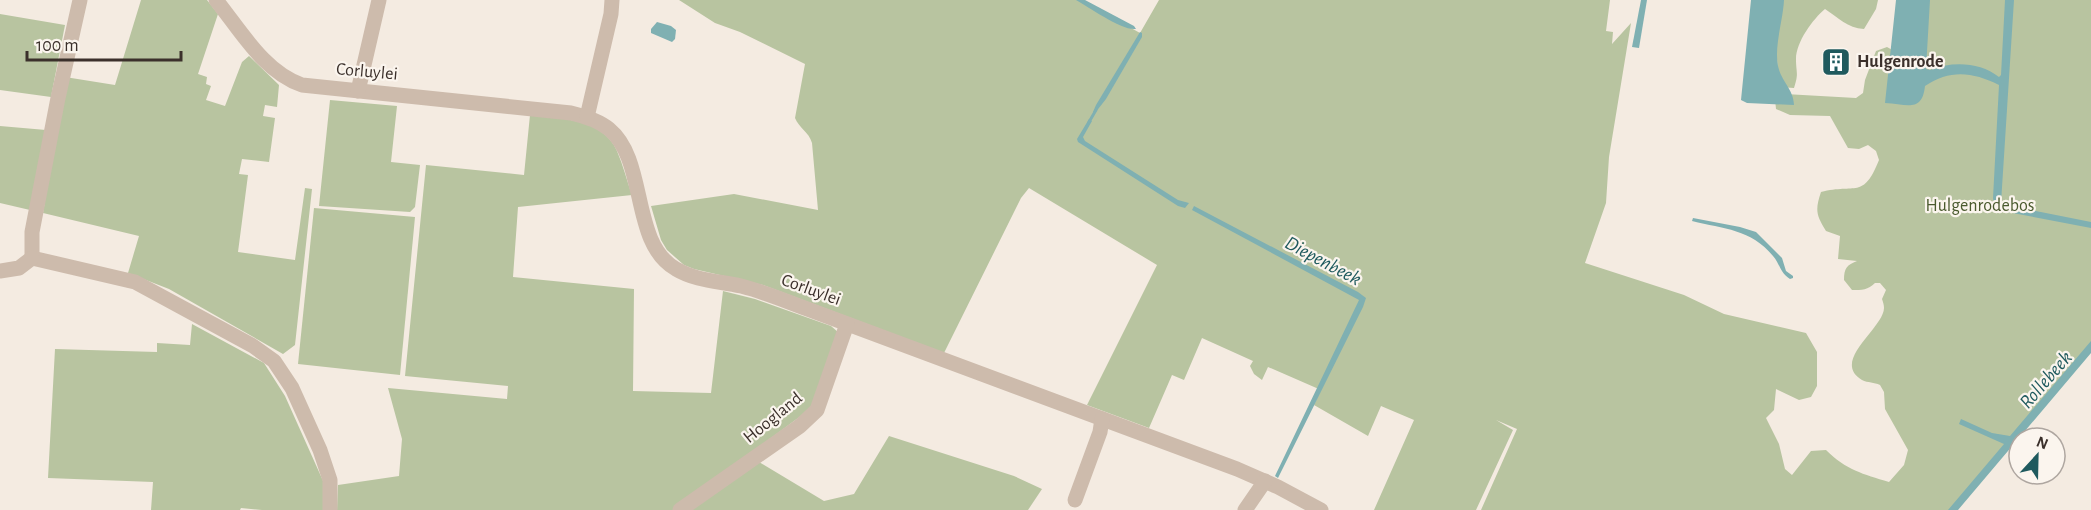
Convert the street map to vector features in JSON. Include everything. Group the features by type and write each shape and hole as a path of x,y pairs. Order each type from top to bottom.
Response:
{"street":[{"path":"32,258 32,232 80,0"},
{"name":"Corluylei","path":"216,0 269,66 291,81 314,87 571,113 587,117 608,128 622,146 630,165 651,239 661,256 673,268 688,275 762,292 1265,481 1321,510"},
{"path":"358,91 379,0"},
{"path":"587,117 611,14 612,0"},
{"path":"0,271 19,268 32,258"},
{"path":"32,258 135,282 253,346 274,361 292,388 320,450 330,480 330,510"},
{"name":"Hoogland","path":"680,510 800,426 817,410 847,324"},
{"path":"1075,500 1100,432 1102,419"},
{"path":"1245,510 1265,481"}],"green space":[{"path":"141,0 207,0 218,14 198,74 207,77 206,84 211,86 206,100 225,106 242,62 249,56 279,85 277,107 265,105 263,116 275,118 269,162 242,159 239,174 248,175 238,252 295,260 305,188 312,189 295,345 283,354 169,289 128,273 139,236 43,213 65,77 115,85"},
{"name":"Hulgenrodebos","path":"679,0 1081,0 1140,33 1159,0 1610,0 1606,31 1613,32 1612,44 1631,23 1609,157 1606,203 1585,263 1684,295 1724,314 1806,333 1817,352 1817,386 1811,397 1799,400 1776,389 1774,410 1766,418 1779,444 1785,469 1792,475 1811,451 1826,450 1848,467 1889,482 1904,465 1908,450 1885,409 1884,392 1880,385 1862,380 1854,372 1852,364 1861,344 1882,316 1884,308 1882,299 1886,290 1880,283 1875,283 1865,289 1852,290 1844,280 1845,270 1857,261 1838,259 1840,236 1826,231 1818,216 1817,208 1821,192 1857,188 1863,185 1868,181 1879,160 1876,151 1868,145 1859,149 1848,148 1830,116 1790,115 1776,109 1775,99 1785,94 1856,98 1863,93 1865,80 1876,51 1887,47 1894,51 1920,0 2091,0 2091,351 2026,426 2007,426 2007,448 1954,510 1481,510 1517,429 1496,420 1513,430 1476,510 1374,510 1414,420 1381,406 1368,436 1314,405 1321,390 1268,367 1262,380 1254,374 1250,366 1253,361 1202,338 1184,380 1172,375 1149,428 1087,405 1157,265 1029,188 1021,198 944,353 763,285 684,265 667,250 661,240 651,206 734,194 818,210 812,143 795,118 805,64 740,32 715,23"},
{"path":"1776,0 1878,0 1876,9 1864,29 1848,25 1825,9 1820,13 1806,31 1799,45 1794,88 1779,87 1773,5"},
{"path":"0,14 65,25 51,97 0,90"},
{"path":"330,100 397,106 391,162 420,165 415,207 410,212 319,206"},
{"path":"530,115 580,122 602,132 611,140 617,151 632,195 518,207 513,277 634,289 633,391 711,393 723,291 755,299 831,326 839,333 817,404 674,510 337,510 338,485 399,476 402,439 388,388 507,399 508,386 405,376 426,165 524,175"},
{"path":"0,126 46,130 30,210 0,203"},
{"path":"314,208 415,217 400,375 298,364"},
{"path":"192,324 264,363 285,396 324,483 323,510 241,508 240,510 151,510 153,482 48,478 55,349 157,352 157,343 190,345"},
{"path":"889,436 1014,476 1042,489 1028,510 688,510 759,462 824,501 854,494"}],"water":[{"path":"1076,0 1085,0 1136,29 1114,23"},
{"path":"1641,0 1647,0 1639,48 1632,47"},
{"path":"1751,0 1784,0 1777,58 1794,105 1747,103 1741,100"},
{"path":"1896,0 1930,0 1926,69 1966,64 1983,68 1999,77 2001,75 2005,0 2014,0 2001,203 1998,205 1994,203 1993,198 1999,85 1971,75 1953,75 1925,86 1921,100 1917,104 1885,103"},
{"path":"657,22 676,30 675,39 672,42 651,33 651,29"},
{"path":"1140,32 1142,37 1106,99 1095,113 1093,112 1096,105"},
{"path":"1089,119 1092,121 1083,137 1085,141 1178,200 1189,203 1185,208 1178,206 1078,142 1077,139"},
{"path":"1194,206 1366,298 1278,478 1275,476 1359,300 1192,210"},
{"path":"2002,206 2091,222 2091,228 2002,211"},
{"path":"1693,218 1756,232 1782,258 1786,271 1793,278 1787,277 1773,256 1756,240 1726,228 1692,221"},
{"path":"2091,341 2091,353 2029,426 2019,426"},
{"path":"1961,419 1992,433 2007,436 2007,452 1958,510 1948,510 2004,444 1959,424"}],"waterway":[{"name":"Diepenbeek","path":"1089,122 1096,110"}],"place":[{"name":"Hulgenrode","path":"1836,62"}],"water label":[{"name":"Rollebeek","path":"2046,380"}]}
